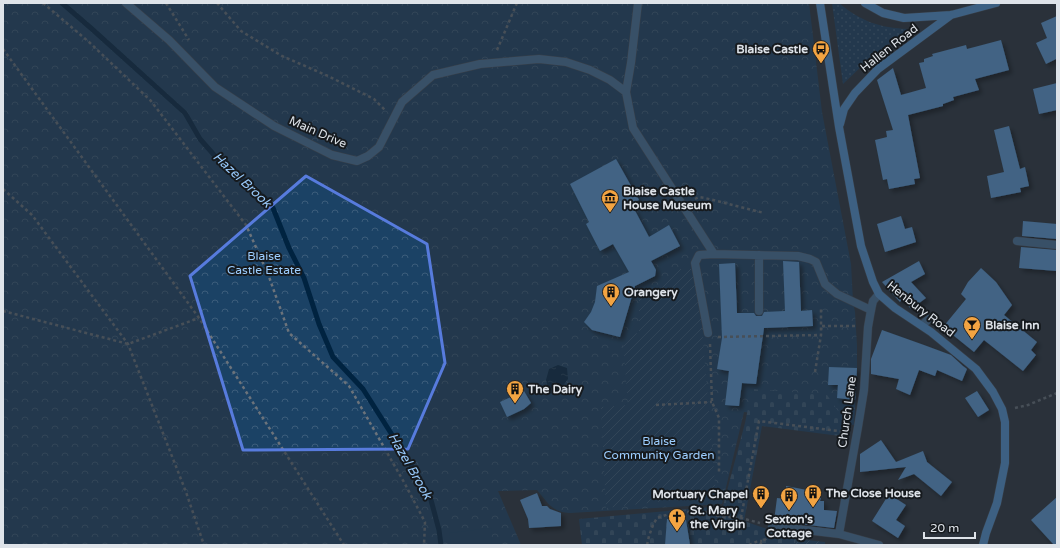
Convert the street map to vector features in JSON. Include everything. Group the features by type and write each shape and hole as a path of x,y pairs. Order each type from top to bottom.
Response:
{"main road":[{"name":"Henbury Road","path":"820,3 839,127 861,246 873,282 879,294 896,308 922,325 976,369 993,392 1002,409 1004,422 1004,463 997,503 986,532 983,545"},
{"name":"Hallen Road","path":"865,3 883,13 904,18 951,15 996,3"},
{"name":"Hallen Road","path":"839,127 844,109 855,92 878,69 951,15"}],"street":[{"name":"Main Drive","path":"126,3 169,40 215,87 274,126 332,154 358,161 368,156 379,147 402,102 433,75 480,64 539,59 566,62 590,70 610,80 626,92"},
{"path":"638,3 626,92 633,128 714,254"},
{"path":"1017,241 1057,245"},
{"path":"709,335 695,263 699,255 798,256 810,259 816,262 825,284 837,294 871,310"},
{"path":"759,255 759,311"},
{"name":"Church Lane","path":"839,534 864,390 868,327 873,301 879,294"},
{"path":"922,325 929,319"},
{"path":"772,526 839,534 879,545"}],"path":[{"path":"43,3 89,42 151,100 246,225 268,274 289,333 349,386 425,522 424,545"},
{"path":"166,3 190,42"},
{"path":"218,3 241,31 282,56 328,76 374,99 393,120"},
{"path":"491,63 517,3"},
{"path":"3,49 199,318 344,545"},
{"path":"3,189 32,215 128,344 186,492 204,545"},
{"path":"695,199 699,197 705,198 764,213"},
{"path":"816,372 822,326 821,309"},
{"path":"3,312 128,344 199,318"},
{"path":"822,326 868,327"},
{"path":"719,474 719,418 712,402 709,335 821,335"},
{"path":"1002,409 1017,408 1057,392"},
{"path":"656,405 712,402"},
{"path":"741,518 758,421 848,432"},
{"path":"647,545 653,525 657,518 667,514 709,512 718,516 741,518 772,526"},
{"path":"760,545 768,535"},
{"path":"749,545 758,541 762,542"}],"highlighted area":[{"path":"306,176 427,244 445,363 408,449 243,450 190,276"}],"green space":[{"name":"Blaise Castle Estate","path":"3,3 809,3 822,112 851,264 857,346 854,425 744,412 722,504 570,513 555,509 537,490 498,491 521,545 3,545"},
{"path":"832,3 839,3 855,15 879,25 908,29 866,62 843,84"},
{"name":"Blaise Community Garden","path":"674,269 697,269 716,495 606,508 601,407 628,405 623,341 632,334 639,333 639,296 674,275"},
{"path":"752,389 827,395 849,427 848,437 762,426 744,521 796,539 795,545 582,545 579,519 723,506 745,423"},
{"path":"491,528 492,545 451,545 449,533"},
{"path":"796,539 825,542 825,545 795,545"}],"water":[{"path":"558,365 567,368 568,379 564,385 558,389 555,389 548,387 546,380 549,369"}],"building":[{"path":"1057,16 1057,61 1056,59 1046,64 1036,43 1047,38 1041,23"},
{"path":"1001,40 1009,70 975,79 979,90 953,97 954,100 943,104 943,106 908,115 920,178 914,179 915,184 889,189 887,179 883,180 875,140 887,137 886,131 893,130 877,80 893,68 901,95 926,88 919,63 924,62 924,59 933,56 932,54 966,45 967,49"},
{"path":"1057,83 1057,110 1039,114 1033,89"},
{"path":"1009,126 1020,169 1025,167 1029,186 1020,188 1021,192 991,198 987,176 1004,172 994,130"},
{"name":"Blaise Castle House Museum","path":"616,159 639,200 631,203 649,237 669,225 680,246 651,261 656,270 655,276 635,286 620,337 592,330 584,322 591,312 595,302 597,286 629,272 613,244 600,251 586,224 589,222 570,184"},
{"path":"901,216 905,229 912,227 916,242 885,252 877,224"},
{"path":"1023,221 1057,224 1057,239 1022,236"},
{"path":"1021,247 1057,250 1057,271 1019,268"},
{"path":"783,261 799,262 801,311 812,310 813,326 764,328 756,384 742,383 739,406 725,405 729,371 717,369 722,338 719,264 735,263 737,313 754,313 756,316 762,316 764,312 785,311"},
{"path":"919,261 925,274 911,282 926,298 911,309 902,299 900,302 882,282"},
{"path":"981,268 996,282 1012,305 1004,315 1037,342 1031,350 1036,355 1023,371 984,340 974,352 943,327 966,299 961,294 968,282"},
{"path":"882,330 951,355 967,369 962,381 937,370 935,376 919,370 910,395 896,389 899,379 871,374 871,359"},
{"path":"829,367 857,368 855,400 837,398 838,385 828,385"},
{"name":"The Dairy","path":"524,391 531,403 524,409 507,417 500,402"},
{"path":"977,391 989,410 978,417 965,398"},
{"path":"881,440 896,462 923,451 927,462 952,482 941,496 914,474 898,480 906,467 860,472 860,454"},
{"name":"The Close House","path":"786,486 807,490 806,496 821,498 820,501 824,501 824,510 837,511 834,528 774,521 777,498 786,499"},
{"path":"537,493 542,506 547,506 550,509 561,513 561,526 529,528 528,519 520,500"},
{"path":"889,494 906,505 896,520 905,526 898,538 872,521"},
{"path":"1057,497 1057,545 1054,545 1031,520"},
{"name":"St. Mary the Virgin","path":"667,519 686,520 690,545 665,545"}],"waterway":[{"name":"Hazel Brook","path":"62,3 185,113 200,139 215,156 267,200 273,208 289,248 304,278 319,324 333,357 363,389 420,479 431,500 439,530 441,545"}],"place":[{"name":"Blaise Castle","path":"821,64"},
{"name":"Blaise Castle House Museum","path":"610,213"},
{"name":"Orangery","path":"611,307"},
{"name":"Blaise Inn","path":"972,340"},
{"name":"The Dairy","path":"515,404"},
{"name":"The Close House","path":"813,508"},
{"name":"Mortuary Chapel","path":"761,509"},
{"name":"Sexton's Cottage","path":"789,511"},
{"name":"St. Mary the Virgin","path":"677,532"}]}
